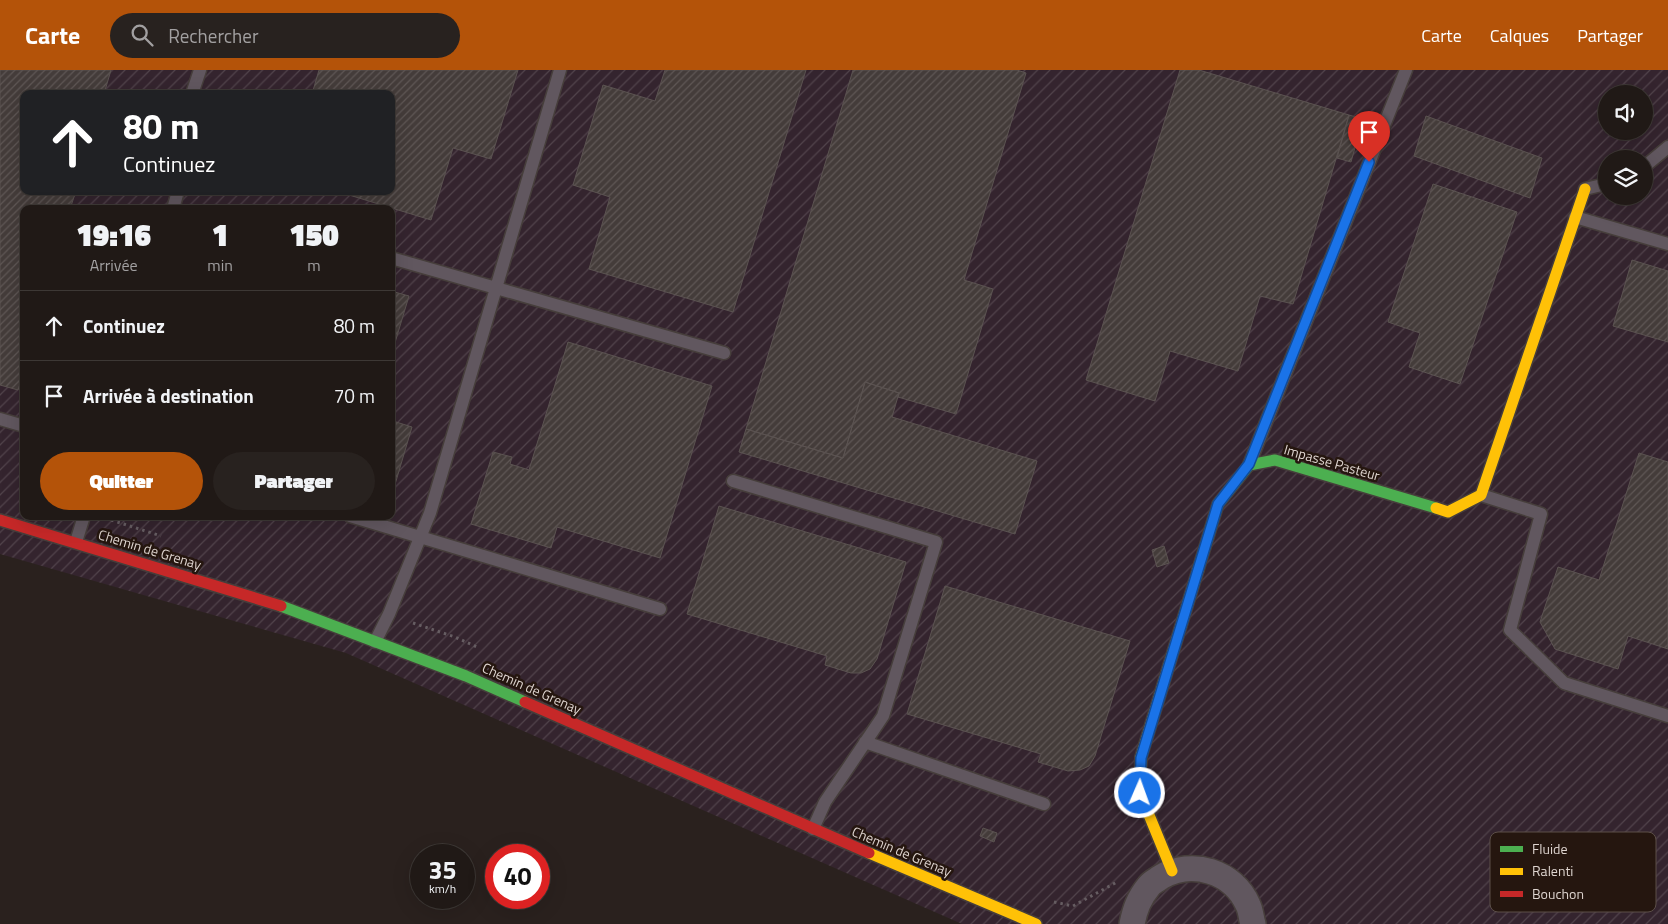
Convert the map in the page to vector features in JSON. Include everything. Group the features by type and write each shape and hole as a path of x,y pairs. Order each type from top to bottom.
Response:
{"street":[{"path":"1481,494 1585,189"},
{"name":"Impasse Pasteur","path":"1249,464 1275,460 1448,512 1481,494"},
{"path":"1172,871 1140,793 1141,758 1218,504 1249,464"},
{"name":"Chemin de Grenay","path":"0,520 282,606 466,676 928,879 1036,924"},
{"path":"1132,924 1135,906 1150,884 1172,871 1190,868 1209,870 1226,878 1239,890 1249,906 1253,924"}],"lane":[{"path":"193,90 200,70"},
{"path":"375,642 389,614 430,514 560,70"},
{"path":"1249,464 1406,70"},
{"path":"1653,160 1668,148"},
{"path":"1585,189 1598,186"},
{"path":"1576,217 1668,244"},
{"path":"395,259 724,353"},
{"path":"0,419 20,425"},
{"path":"732,481 936,542 883,716 825,802 813,828"},
{"path":"1481,494 1541,514 1510,630 1564,683 1668,716"},
{"path":"76,542 83,520"},
{"path":"363,520 660,609"},
{"path":"864,742 1044,804"}],"shaded area":[{"path":"0,70 1668,70 1668,924 962,924 346,653 0,554"}],"building":[{"path":"0,70 111,70 105,90 20,90 20,195 75,195 71,205 20,205 20,384 18,390 0,385"},
{"path":"319,70 518,70 491,159 453,148 431,220 395,209 395,205 382,205 349,195 395,195 395,90 313,90"},
{"path":"665,70 806,70 733,312 589,269 610,197 573,185 603,85 655,101"},
{"path":"853,70 1017,70 1026,73 964,280 993,289 956,414 898,397 899,393 865,382 843,458 746,429"},
{"path":"1180,70 1199,70 1349,115 1293,304 1260,296 1238,371 1170,351 1155,401 1086,380"},
{"path":"1349,115 1363,119 1351,162 1337,158"},
{"path":"1426,116 1542,158 1530,198 1414,156"},
{"path":"1433,184 1517,212 1460,384 1409,367 1420,333 1388,322"},
{"path":"1632,260 1668,271 1668,342 1613,326"},
{"path":"395,292 409,296 395,343"},
{"path":"568,342 712,386 660,558 557,527 551,548 471,524 493,452 512,457 510,464 529,470"},
{"path":"865,382 899,393 892,417 1037,461 1015,534 739,452 746,429 843,458"},
{"path":"395,422 412,427 395,484"},
{"path":"1639,453 1668,462 1668,649 1628,636 1618,669 1555,649 1540,622 1558,567 1599,580"},
{"path":"719,506 906,562 877,659 870,669 861,673 851,673 825,665 827,656 687,614"},
{"path":"1164,546 1169,563 1157,567 1152,550"},
{"path":"945,586 1130,641 1095,756 1089,766 1080,770 1068,771 1038,762 1041,754 907,714"},
{"path":"983,828 997,833 994,842 980,836"}],"traffic: fast":[{"path":"1198,570 1218,504 1249,465 1275,460 1436,508"},
{"path":"281,606 466,676 525,702"}],"traffic: slow":[{"path":"1436,508 1448,512 1481,495 1585,189"},
{"path":"1172,871 1140,793 1141,757 1198,570"},
{"path":"869,853 1036,924"}],"traffic: jam":[{"path":"0,520 281,606"},
{"path":"525,702 869,853"}],"route":[{"path":"1140,793 1141,758 1218,504 1249,464 1369,162"}]}
